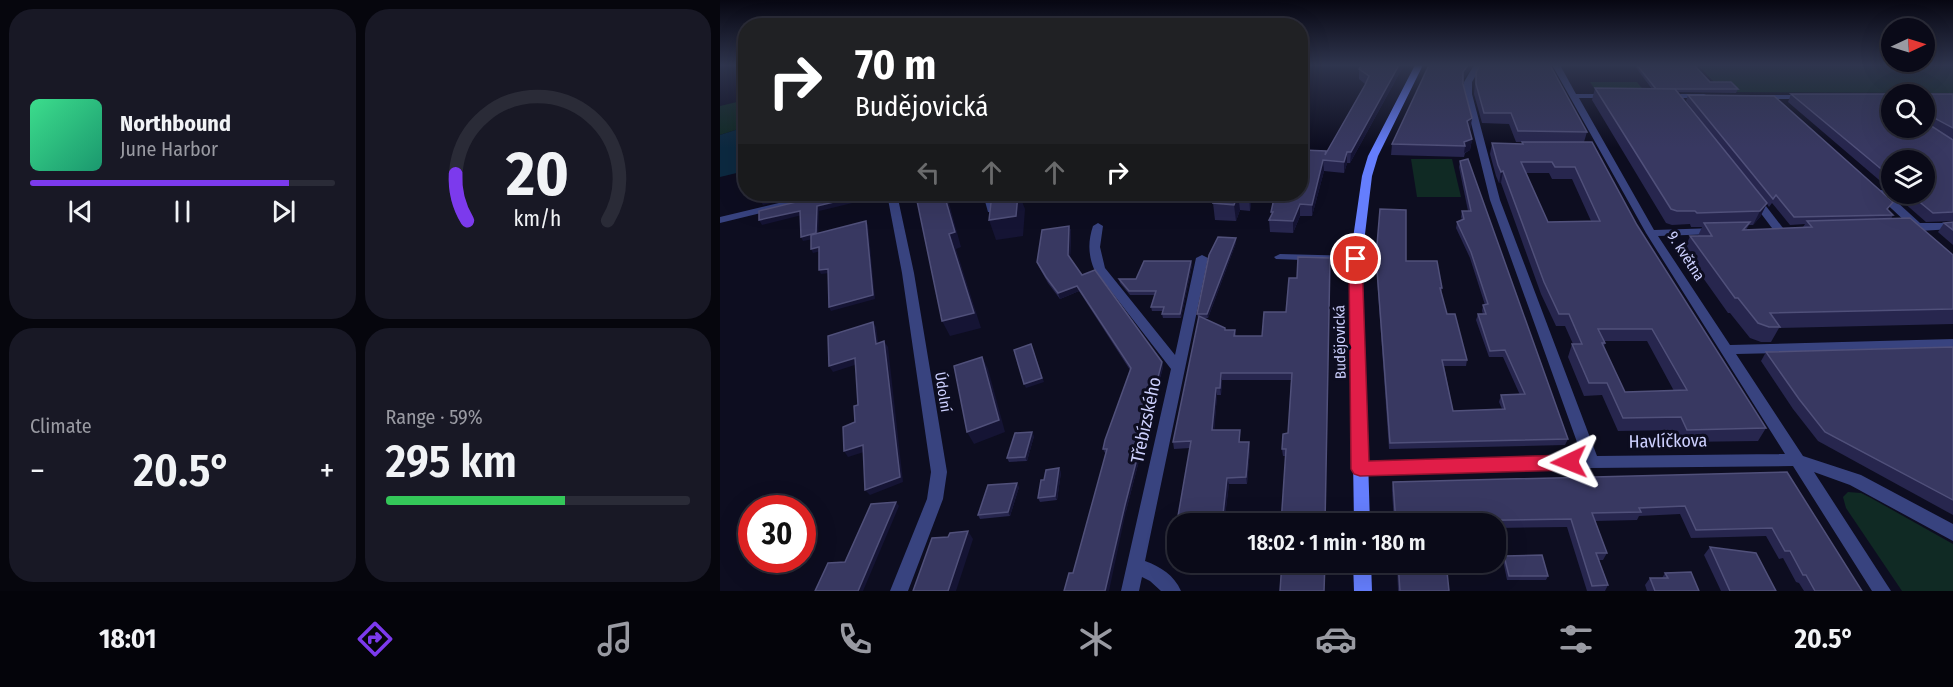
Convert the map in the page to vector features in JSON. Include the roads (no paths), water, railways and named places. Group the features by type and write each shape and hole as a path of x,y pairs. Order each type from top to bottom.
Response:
{"main road":[{"name":"Budějovická","path":"1362,513 1356,259 1367,176 1374,156 1405,93"},
{"path":"1362,573 1363,591"}],"street":[{"path":"1468,93 1484,147 1495,200 1592,462"},
{"name":"9. května","path":"1571,93 1651,233 1882,591"},
{"path":"1573,96 1614,96"},
{"path":"1652,96 1716,96"},
{"path":"1674,96 1684,108"},
{"path":"1746,97 1817,97"},
{"path":"1774,97 1787,109"},
{"path":"1591,148 1604,148"},
{"path":"1875,188 1926,236"},
{"path":"1748,190 1780,230"},
{"path":"720,220 798,201"},
{"name":"Údolní","path":"893,201 939,472 935,499 899,591"},
{"path":"990,201 992,210"},
{"path":"1098,226 1093,240 1094,255 1100,269 1177,367"},
{"path":"1898,228 1953,226"},
{"path":"1651,233 1723,231"},
{"path":"1280,257 1356,259"},
{"name":"Třebízského","path":"1130,591 1202,258"},
{"path":"1727,351 1953,344"},
{"name":"Havlíčkova","path":"1360,469 1592,462 1797,460 1855,480 1953,533"},
{"path":"1135,568 1145,568 1157,574 1172,591"}],"water":[{"path":"738,129 738,173 720,177 720,135"}]}
